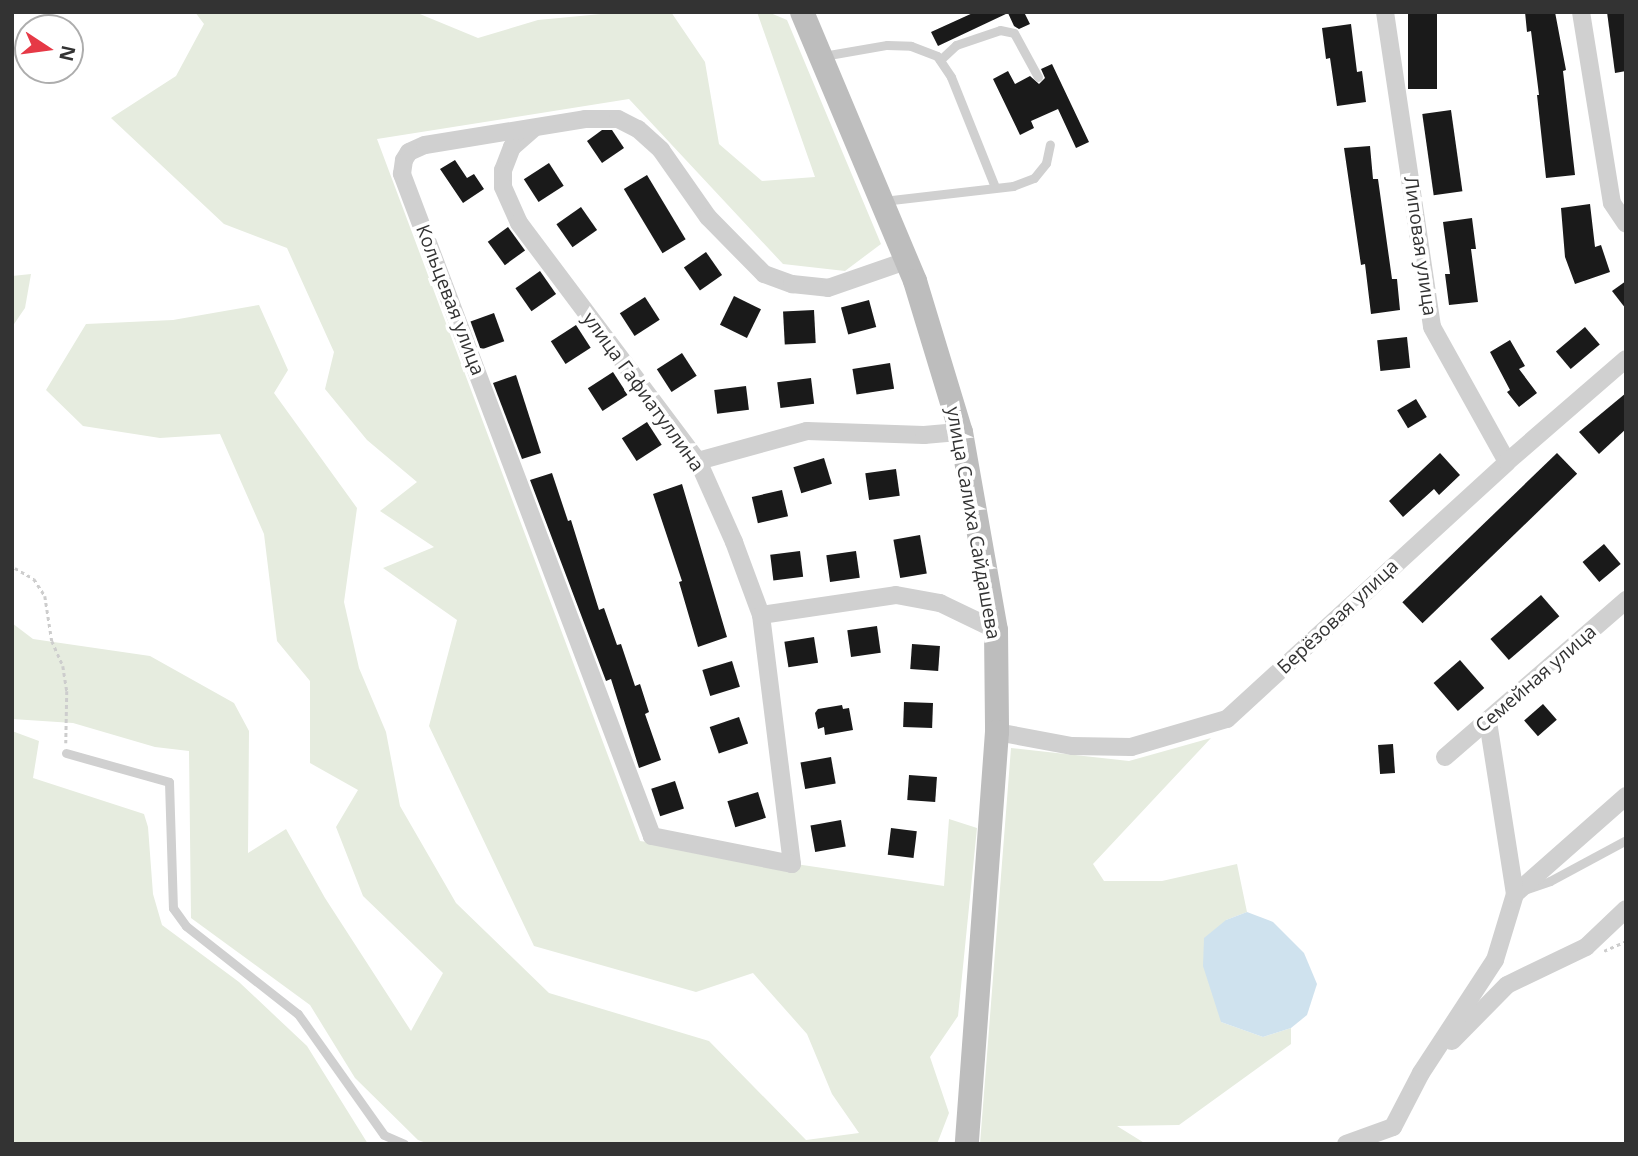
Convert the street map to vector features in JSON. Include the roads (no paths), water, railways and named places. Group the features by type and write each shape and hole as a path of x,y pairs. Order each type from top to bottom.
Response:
{"street":[{"name":"улица Салиха Сайдашева","path":"802,12 906,261 961,432 996,630 997,733 967,1144"},
{"name":"Липовая улица","path":"1385,12 1432,327 1507,462"},
{"path":"1581,12 1612,203 1626,224"},
{"name":"Кольцевая улица","path":"790,846 792,864 652,836 402,174 404,160 409,152 425,145 585,119 618,119 638,129 661,150 708,216 764,274 792,284 828,288 906,261"},
{"name":"улица Гафиатуллина","path":"533,129 512,147 503,170 503,187 519,223 698,461 734,542 761,615 790,846"},
{"name":"Берёзовая улица","path":"997,733 1072,746 1131,747 1227,719 1507,462 1626,359"},
{"path":"698,461 807,431 924,436 961,432"},
{"path":"761,615 896,595 940,603 996,630"},
{"name":"Семейная улица","path":"1446,757 1626,600"},
{"path":"1346,1144 1393,1127 1421,1073 1495,960 1515,894 1488,722"},
{"path":"1515,894 1626,796"},
{"path":"1421,1073 1507,985 1586,947 1626,909"}],"lane":[{"path":"940,60 956,45 1000,30 1014,33 1038,77"},
{"path":"821,57 887,44 911,46 940,60 951,77 995,187"},
{"path":"881,201 1013,186 1034,178 1046,163 1050,144"},
{"path":"66,753 169,782 173,908 186,926 298,1014 384,1135 404,1144"},
{"path":"1515,894 1550,881 1626,840"}],"water":[{"path":"1247,912 1273,922 1304,953 1317,984 1307,1015 1291,1028 1263,1037 1221,1022 1203,966 1204,938 1226,920"}]}
